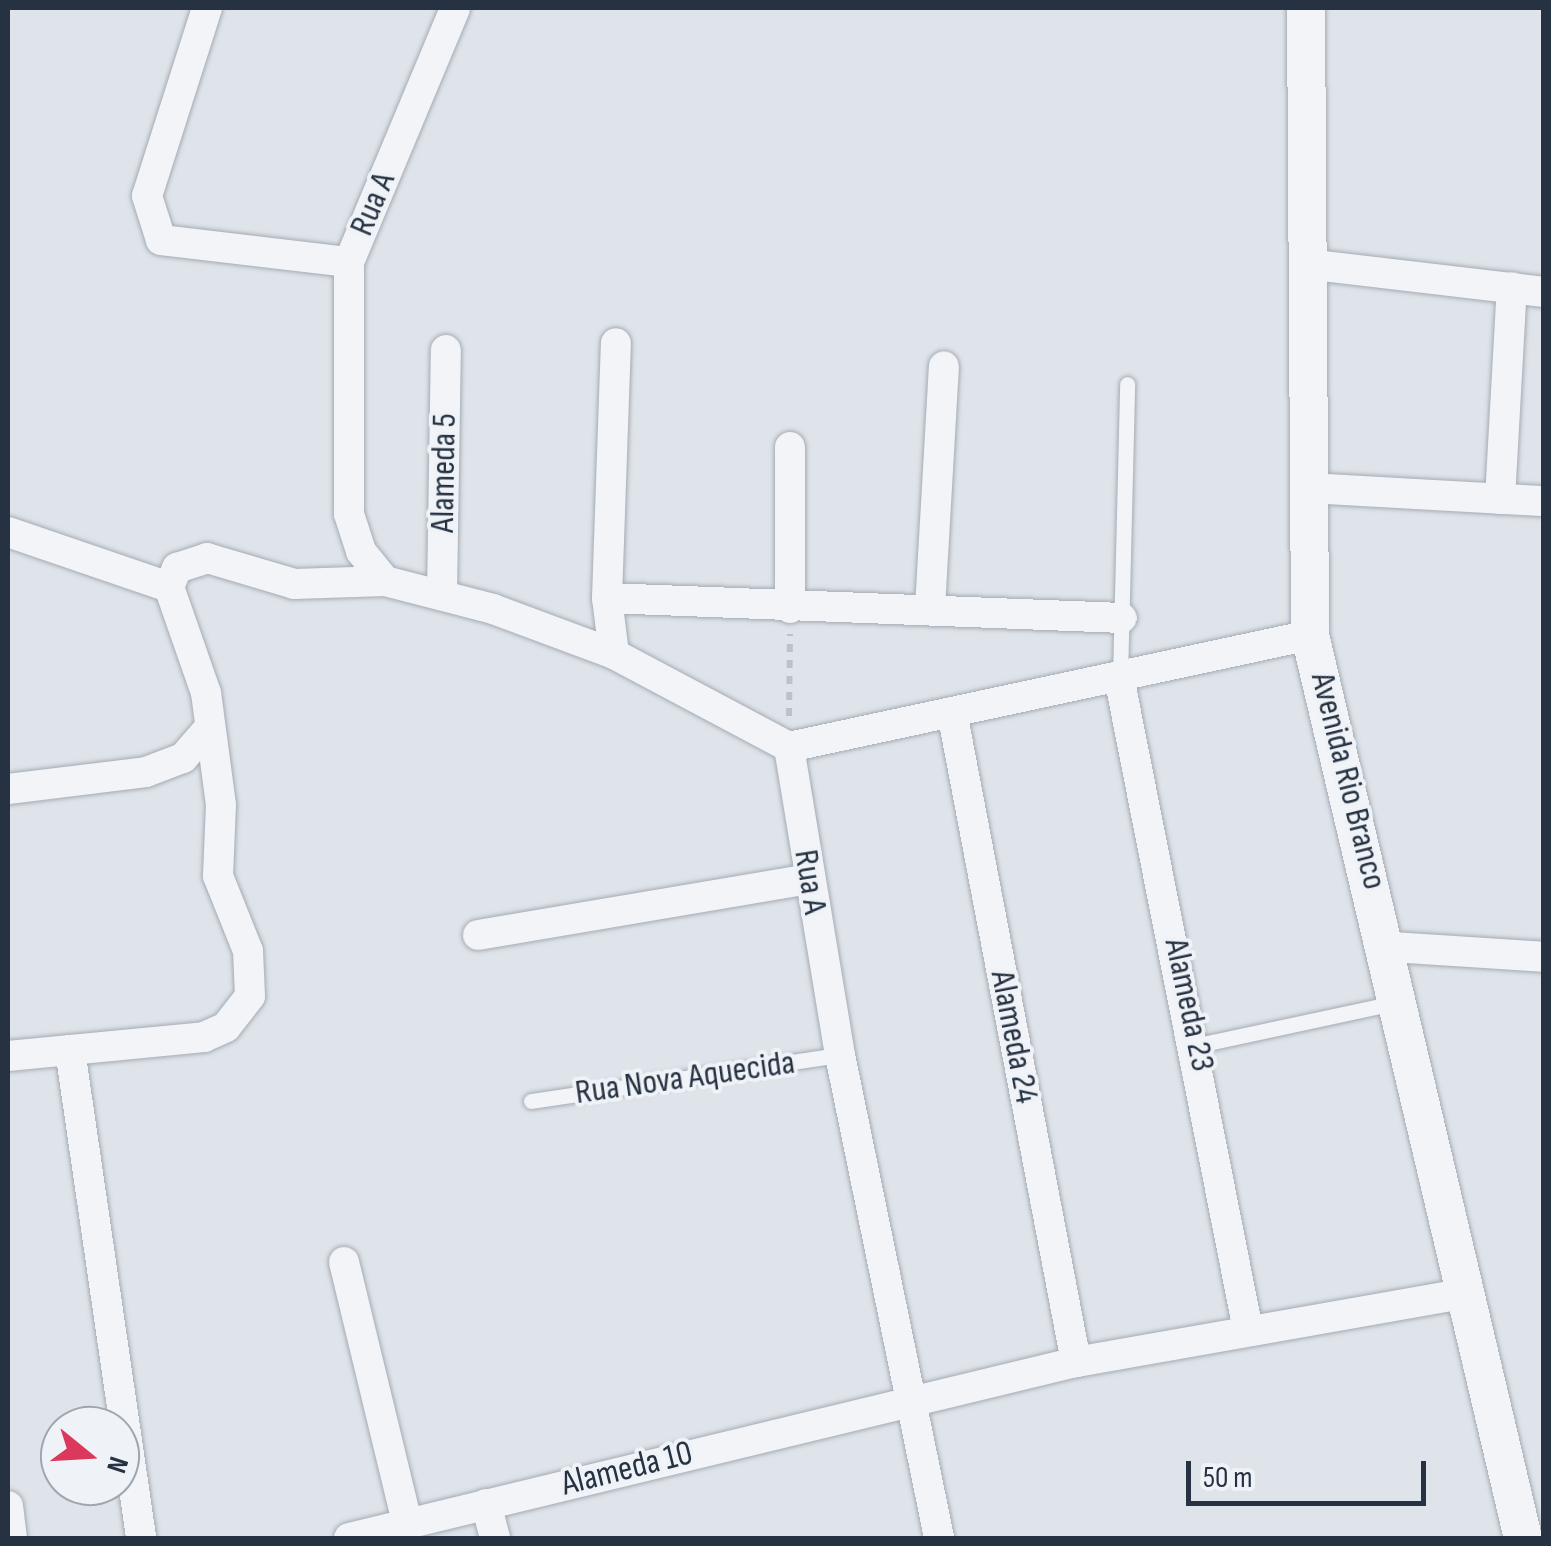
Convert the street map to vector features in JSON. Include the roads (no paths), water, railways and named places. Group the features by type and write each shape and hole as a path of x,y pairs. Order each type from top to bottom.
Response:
{"street":[{"path":"207,8 147,196 161,240 349,262"},
{"name":"Rua A","path":"385,581 361,551 349,514 349,262 455,8"},
{"name":"Avenida Rio Branco","path":"1306,8 1310,635 1391,947 1523,1538"},
{"path":"1306,264 1544,292"},
{"path":"1500,499 1512,287"},
{"path":"614,654 607,598 616,343"},
{"name":"Alameda 5","path":"442,595 446,350"},
{"path":"930,608 944,366"},
{"path":"790,448 790,608"},
{"path":"1310,488 1544,501"},
{"path":"8,532 168,588"},
{"path":"8,1056 204,1037 226,1027 250,996 248,951 218,876 210,727 200,668 168,588 177,568 207,558 294,584 385,581 442,595 614,654 789,747 1120,682 1310,635"},
{"path":"607,598 1122,618"},
{"name":"Alameda 23","path":"1120,682 1198,1045 1248,1330"},
{"name":"Alameda 24","path":"952,712 1076,1362"},
{"path":"8,789 146,772 184,758 210,727"},
{"name":"Rua A","path":"789,747 840,1055 906,1401 938,1538"},
{"path":"478,935 810,879"},
{"path":"1391,947 1544,956"},
{"path":"70,1050 141,1538"},
{"path":"344,1262 407,1524"},
{"name":"Alameda 10","path":"348,1538 1076,1362 1469,1293"},
{"path":"486,1504 495,1538"},
{"path":"8,1506 12,1538"}],"lane":[{"path":"1120,682 1127,384"},
{"path":"1198,1045 1403,1000"},
{"name":"Rua Nova Aquecida","path":"531,1101 840,1055"}]}
